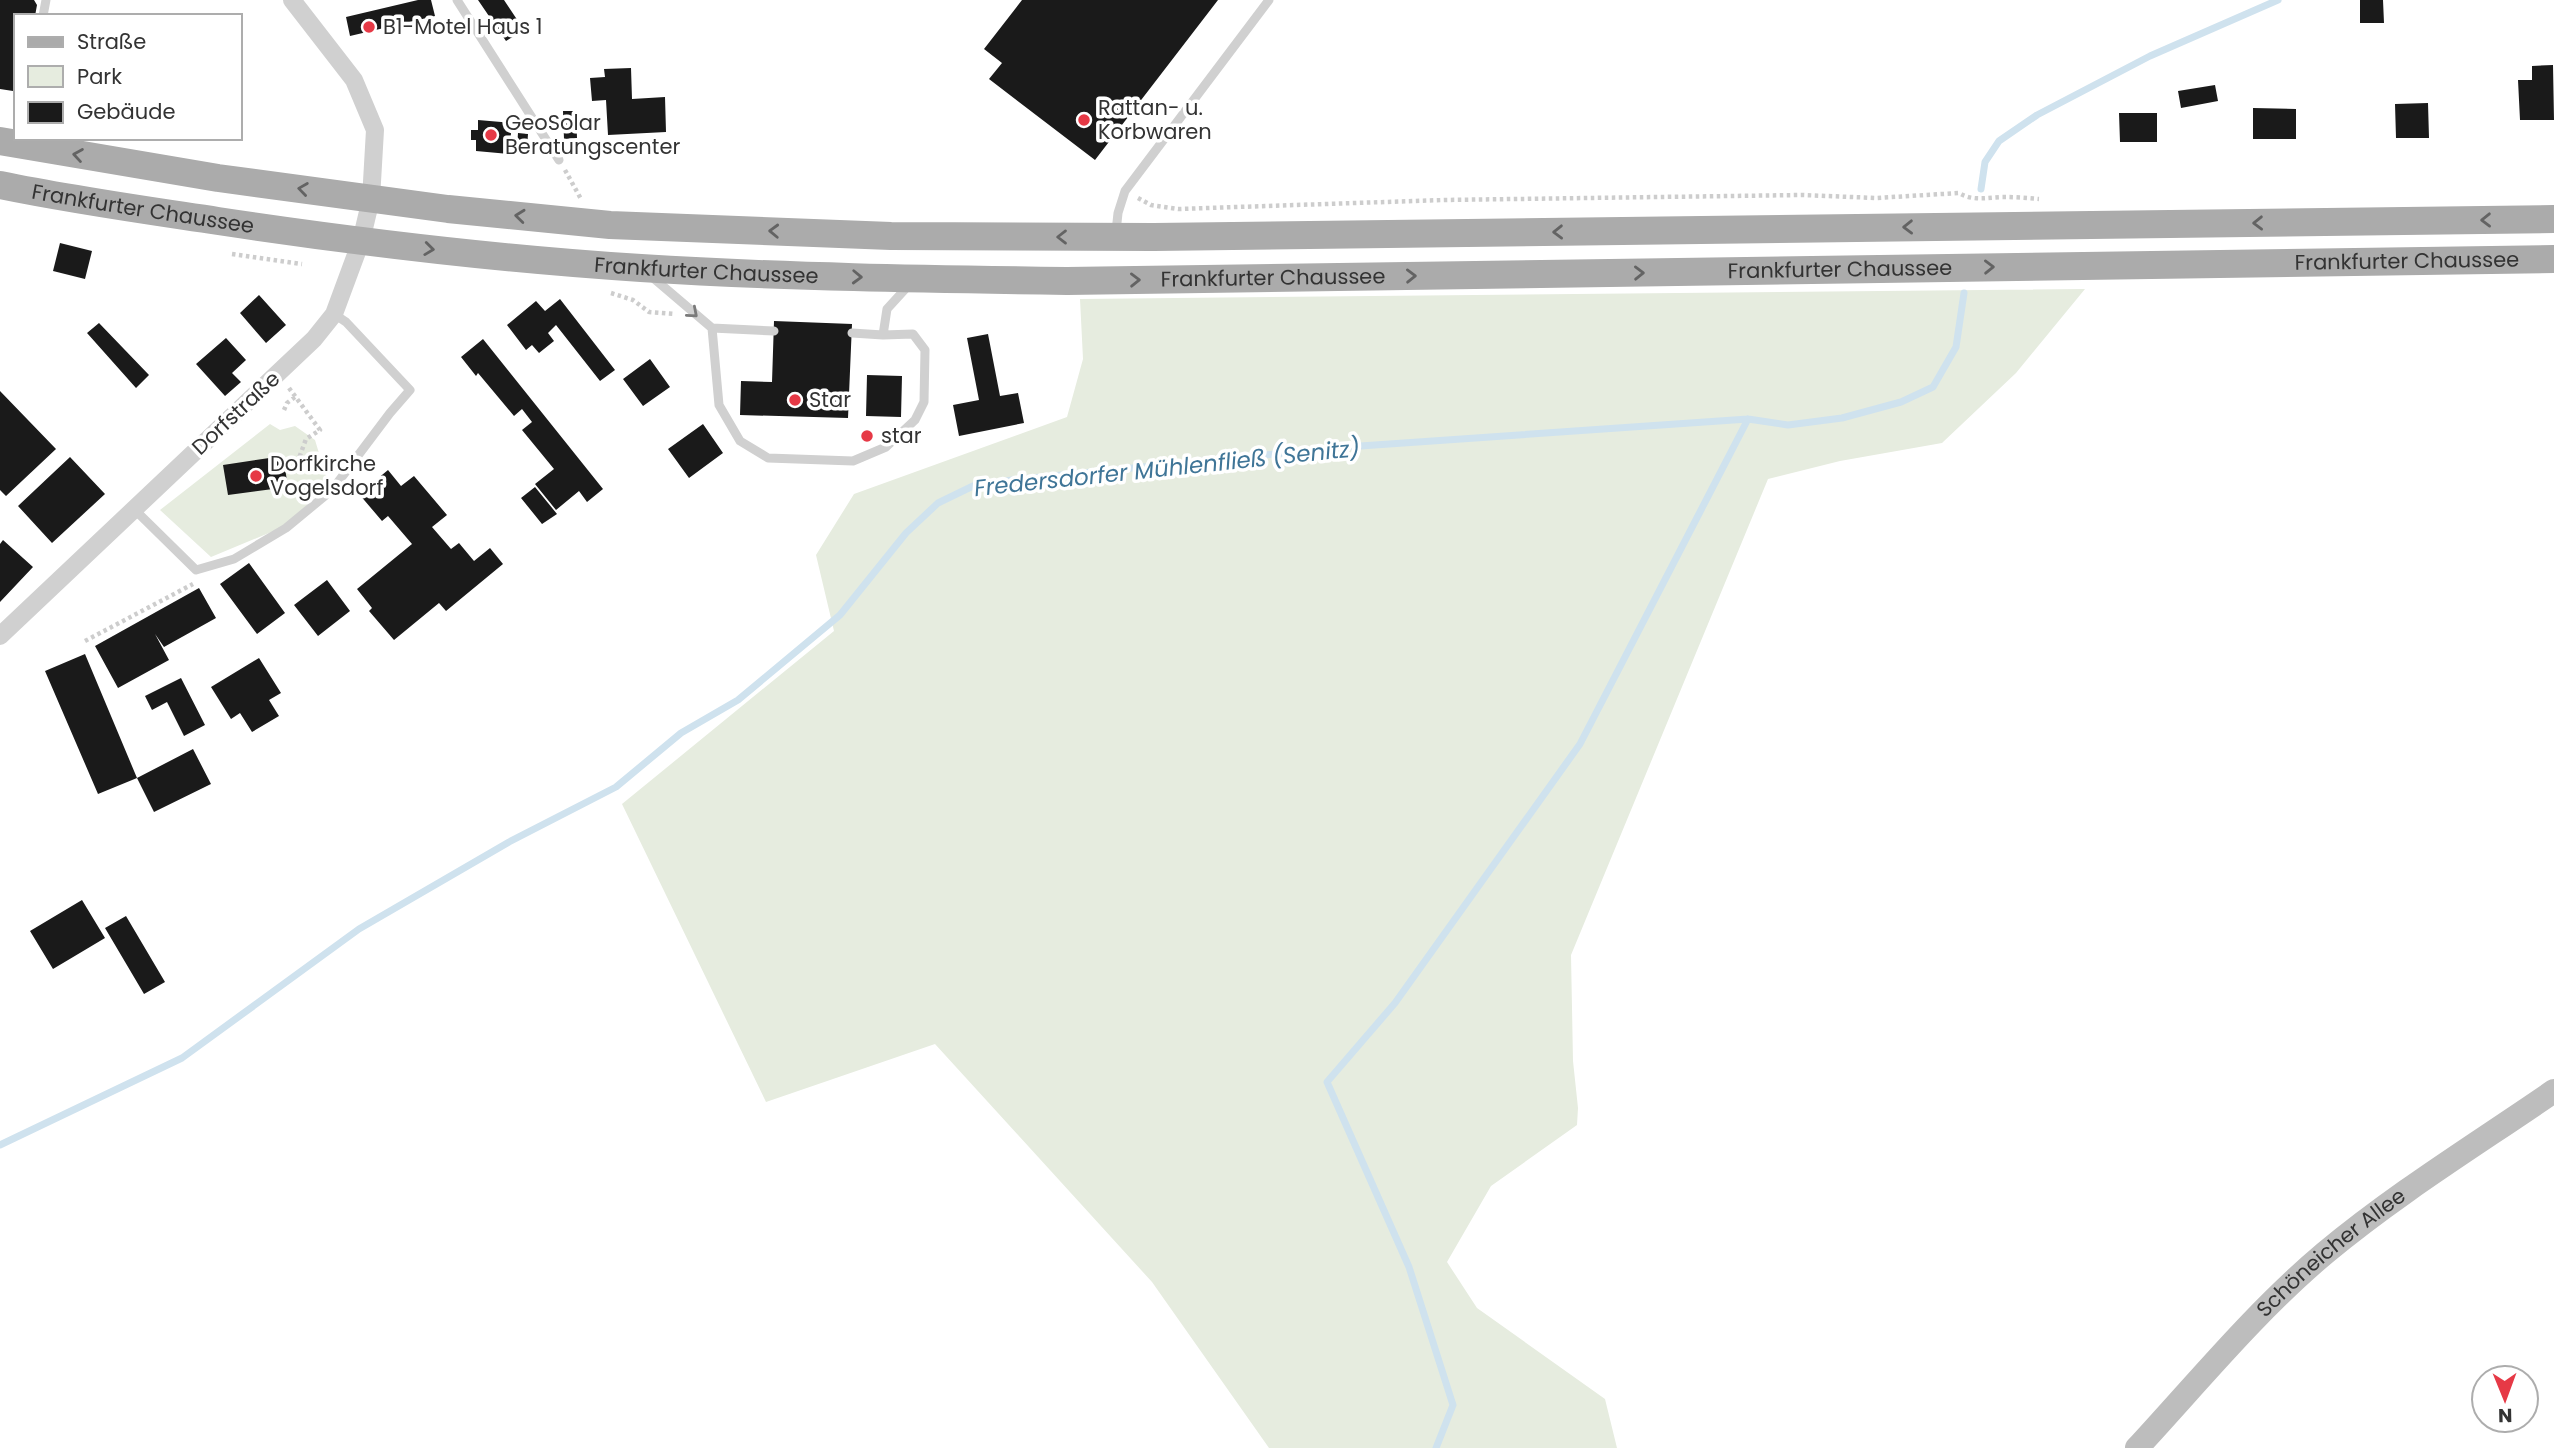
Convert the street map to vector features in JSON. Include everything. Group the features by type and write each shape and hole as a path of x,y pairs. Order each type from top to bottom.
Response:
{"main road":[{"name":"Frankfurter Chaussee","path":"15,142 218,178 371,199 610,225 891,236 1116,237 2554,219"},
{"name":"Frankfurter Chaussee","path":"0,185 128,208 470,254 642,268 914,279 1067,281 2554,259"}],"street":[{"path":"292,0 354,80 362,95 375,130 371,199"},
{"name":"Dorfstraße","path":"0,636 314,340 334,314 361,241 371,199"},
{"name":"Schöneicher Allee","path":"2137,1448 2266,1309 2322,1256 2371,1216 2554,1091"}],"lane":[{"path":"457,0 559,160"},
{"path":"1116,237 1118,213 1125,191 1269,0"},
{"path":"642,268 712,328 774,331"},
{"path":"883,335 887,309 914,279"},
{"path":"134,509 196,570 234,559 255,547 286,528 332,490 410,390 375,351 346,322 334,314"},
{"path":"712,328 719,405 740,441 768,458 853,461 886,447 915,420 924,402 925,350 913,334 852,333"}],"path":[{"path":"559,160 581,196 582,203"},
{"path":"1125,191 1152,205 1178,209 1444,200 1802,195 1875,198 1959,193 1967,198 1986,200 2002,197 2041,199"},
{"path":"232,254 302,264"},
{"path":"605,292 633,300 649,312 695,314"},
{"path":"278,374 320,430 306,439 295,469"},
{"path":"284,410 286,403 295,397"},
{"path":"85,641 203,578"}],"green space":[{"path":"2085,289 2016,373 1942,443 1840,461 1768,479 1571,955 1577,1125 1491,1186 1447,1262 1477,1308 1605,1399 1617,1448 1269,1448 1152,1282 935,1044 766,1102 622,804 834,631 816,555 854,494 1067,417 1083,359 1080,299"},
{"path":"270,424 280,430 295,426 315,440 328,483 288,525 211,557 160,510"}],"building":[{"path":"0,0 34,0 37,5 35,14 14,14 14,87 13,91 0,89"},
{"name":"B1-Motel Haus 1","path":"418,0 431,0 435,16 350,36 346,17"},
{"path":"478,0 504,0 524,30 506,41"},
{"name":"Rattan- u. Korbwaren","path":"1022,0 1218,0 1095,160 989,79 1002,63 984,49"},
{"path":"2360,0 2383,0 2384,23 2360,23"},
{"path":"2553,65 2554,120 2520,120 2518,80 2532,80 2532,66"},
{"path":"631,68 632,99 665,97 666,132 608,135 606,100 592,101 590,78 605,77 604,69"},
{"path":"2215,85 2218,101 2181,108 2178,91"},
{"path":"2428,103 2429,138 2396,138 2395,104"},
{"path":"2253,108 2296,109 2296,139 2253,139"},
{"path":"563,111 576,111 577,138 564,139"},
{"path":"2119,113 2157,113 2157,142 2120,142"},
{"name":"GeoSolar Beratungscenter","path":"478,120 512,123 509,154 476,151 476,140 471,140 471,130 478,130"},
{"path":"518,133 528,134 527,148 517,147"},
{"path":"60,243 92,251 85,279 53,271"},
{"path":"259,295 286,325 266,343 240,313"},
{"path":"560,299 615,370 600,381 556,325 548,333 554,341 539,353 532,345 526,350 507,325 536,301 545,311"},
{"path":"774,321 852,324 848,418 740,415 741,381 772,382"},
{"path":"99,323 149,375 136,388 87,333"},
{"path":"988,334 1000,396 1018,393 1024,423 959,436 953,405 979,400 967,338"},
{"path":"226,338 246,360 232,373 241,382 225,396 196,364"},
{"path":"483,339 603,489 587,502 579,491 556,510 535,484 554,469 522,430 532,422 522,409 514,416 461,357"},
{"path":"650,359 670,387 643,406 623,379"},
{"path":"867,375 902,376 901,417 866,416"},
{"path":"0,391 56,449 6,496 0,490"},
{"path":"703,424 723,453 689,478 668,449"},
{"name":"Dorfkirche Vogelsdorf","path":"283,456 288,487 228,495 223,465"},
{"path":"70,457 105,494 52,543 18,506"},
{"path":"388,470 401,486 414,476 447,515 432,527 451,549 459,543 474,561 490,548 503,564 446,611 439,603 394,640 369,611 372,608 357,589 412,544 388,516 382,521 359,494"},
{"path":"535,487 557,514 542,524 521,498"},
{"path":"3,540 33,567 0,602 0,544"},
{"path":"249,563 285,613 257,634 220,584"},
{"path":"327,580 350,611 318,636 294,605"},
{"path":"199,588 216,618 164,647 155,634 169,660 118,688 95,646"},
{"path":"85,654 137,778 98,794 45,671"},
{"path":"259,658 281,693 269,700 279,716 252,732 240,713 231,719 211,687"},
{"path":"181,678 205,725 184,736 167,702 152,710 145,696"},
{"path":"193,749 211,784 154,812 137,778"},
{"path":"82,900 105,938 53,969 30,931"},
{"path":"126,916 165,982 144,994 105,928"}],"waterway":[{"name":"Fredersdorfer Mühlenfließ (Senitz)","path":"1981,189 1985,162 1999,141 2037,115 2150,56 2278,0"},
{"name":"Fredersdorfer Mühlenfließ (Senitz)","path":"0,1145 182,1058 359,929 509,842 616,787 681,733 738,700 840,615 906,533 938,503 973,486 1346,447 1748,419 1788,425 1842,418 1901,402 1933,387 1956,347 1964,293"},
{"path":"1436,1448 1453,1405 1409,1267 1327,1082 1395,1003 1580,744 1748,419"}],"place":[{"name":"B1-Motel Haus 1","path":"369,27"},
{"name":"Rattan- u. Korbwaren","path":"1084,120"},
{"name":"GeoSolar Beratungscenter","path":"491,135"},
{"name":"Star","path":"795,400"},
{"name":"star","path":"867,436"},
{"name":"Dorfkirche Vogelsdorf","path":"256,476"}]}
